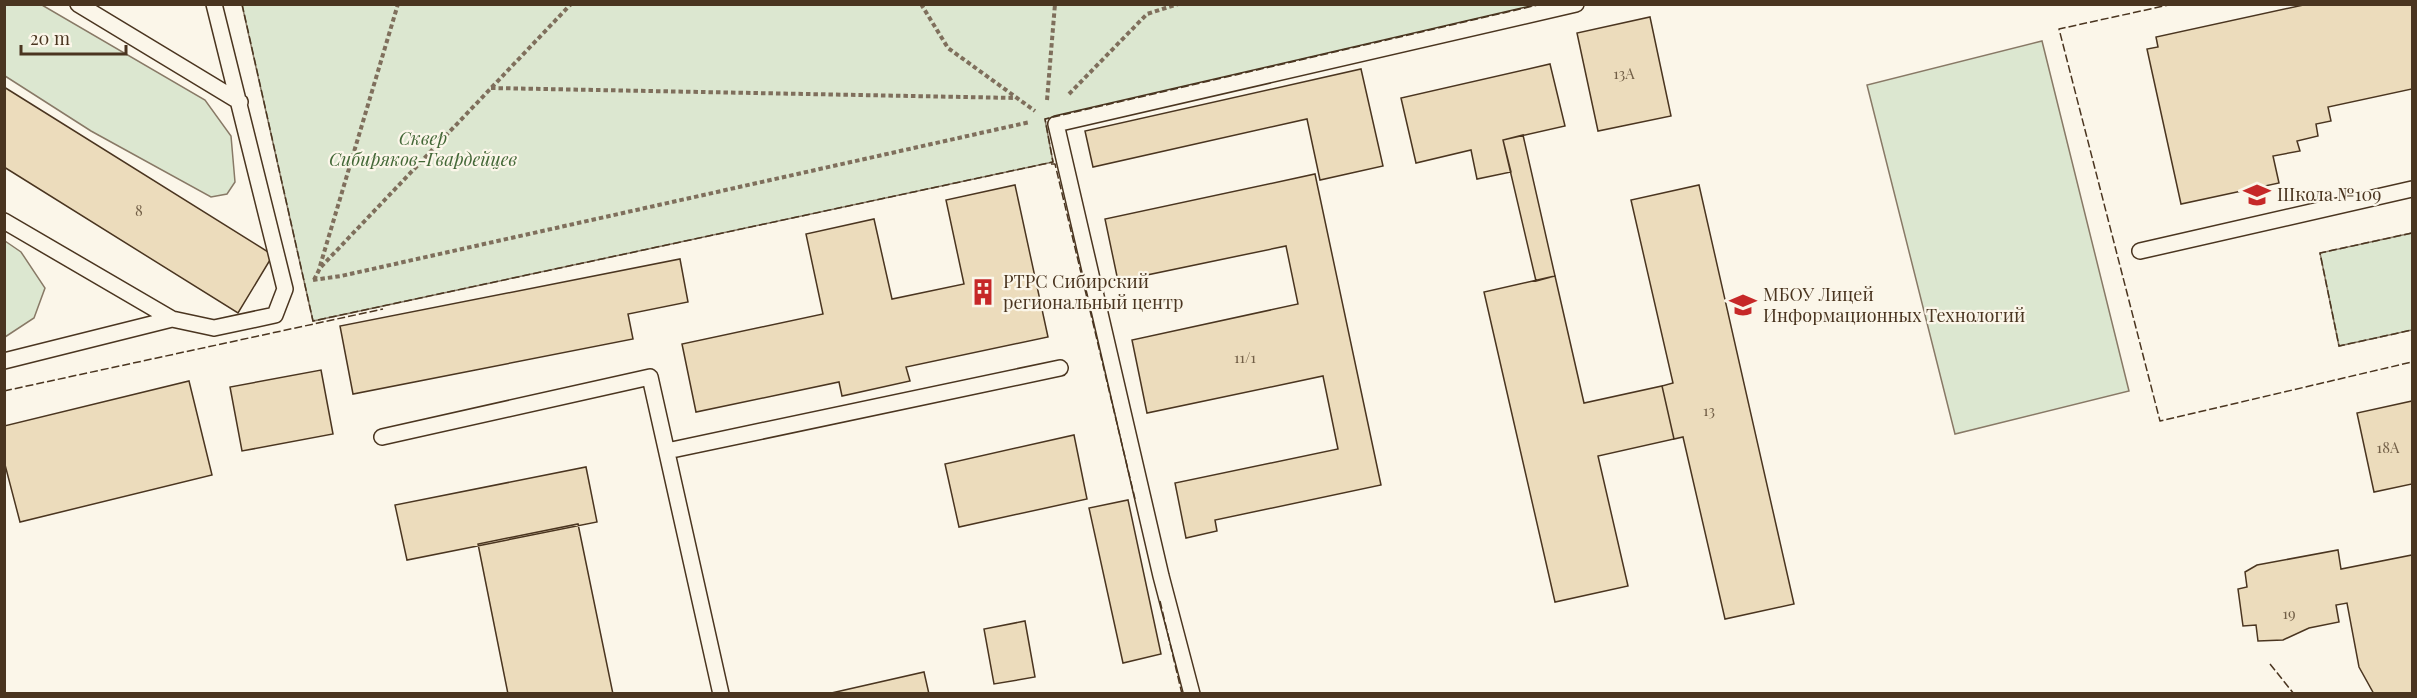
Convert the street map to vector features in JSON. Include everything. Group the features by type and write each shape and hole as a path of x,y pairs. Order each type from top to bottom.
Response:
{"lane":[{"path":"78,4 240,102"},
{"path":"4,221 172,319 214,328 275,315 285,289 214,4"},
{"path":"1192,693 1161,576 1056,124 1576,4"},
{"path":"2140,251 2412,189"},
{"path":"4,361 172,319"},
{"path":"667,452 1060,368"},
{"path":"382,437 650,377 721,693"}],"path":[{"path":"320,268 398,4"},
{"path":"313,280 320,268 571,4"},
{"path":"921,4 948,48 1035,112"},
{"path":"1046,109 1055,4"},
{"path":"1061,103 1148,14 1178,4"},
{"path":"491,88 1016,98"},
{"path":"285,289 313,280 364,271 1034,121"}],"green space":[{"path":"4,5 42,5 205,100 231,136 235,182 227,194 211,197 91,131 5,76"},
{"name":"Сквер Сибиряков-Гвардейцев","path":"242,5 1542,5 1045,119 1053,162 313,321"},
{"path":"2042,41 2129,391 1955,434 1867,85"},
{"path":"2412,233 2412,330 2339,346 2320,253"},
{"path":"5,241 21,252 45,288 34,318 5,337"}],"building":[{"path":"2308,4 2412,4 2412,89 2328,107 2331,121 2316,124 2318,136 2297,141 2300,151 2273,156 2279,183 2181,204 2147,49 2158,47 2156,37"},
{"path":"1650,17 1671,116 1598,131 1577,33"},
{"path":"1550,64 1565,126 1503,140 1511,172 1477,179 1471,150 1416,163 1401,98"},
{"path":"1361,69 1383,166 1320,180 1307,119 1093,167 1085,131"},
{"path":"4,87 273,255 238,313 4,167"},
{"path":"1523,135 1555,276 1536,281 1503,140"},
{"path":"1315,174 1381,485 1215,520 1217,531 1186,538 1175,483 1338,449 1323,376 1147,413 1132,340 1298,304 1286,246 1118,281 1105,219"},
{"name":"РТРС Сибирский региональный центр","path":"1015,185 1048,337 906,367 910,381 842,396 839,382 696,412 682,344 823,314 806,234 874,219 892,299 964,284 946,200"},
{"path":"1699,185 1794,604 1725,619 1683,437 1674,439 1662,386 1673,383 1631,200"},
{"path":"680,259 688,302 628,314 633,339 353,394 340,326"},
{"path":"1555,276 1584,403 1662,386 1674,439 1598,456 1628,586 1555,602 1484,292"},
{"path":"321,370 333,434 242,451 230,387"},
{"path":"189,381 212,475 20,522 4,461 4,426"},
{"path":"2412,401 2412,484 2374,492 2357,413"},
{"path":"1074,435 1087,499 959,527 945,464"},
{"path":"586,467 597,522 407,560 395,505"},
{"path":"1128,500 1161,654 1123,663 1089,508"},
{"path":"578,524 613,694 508,694 478,544"},
{"path":"2338,550 2341,569 2412,555 2412,694 2374,694 2359,667 2347,603 2336,605 2339,622 2309,628 2283,640 2258,641 2256,625 2243,626 2238,589 2247,587 2245,572 2257,565"},
{"path":"1025,621 1035,677 994,684 984,629"},
{"path":"924,672 929,694 827,694"}],"fence":[{"path":"242,4 313,321 1053,162 1045,119 1542,4"},
{"path":"2173,4 2059,29 2160,421 2412,362"},
{"path":"1051,164 1055,164 1135,499"},
{"path":"2412,233 2320,253 2339,346 2412,330"},
{"path":"4,391 383,309"},
{"path":"1160,601 1182,694"},
{"path":"2270,664 2294,694"}],"place":[{"name":"Школа №109","path":"2257,195"},
{"name":"РТРС Сибирский региональный центр","path":"983,292"},
{"name":"МБОУ Лицей Информационных Технологий","path":"1743,305"}]}
